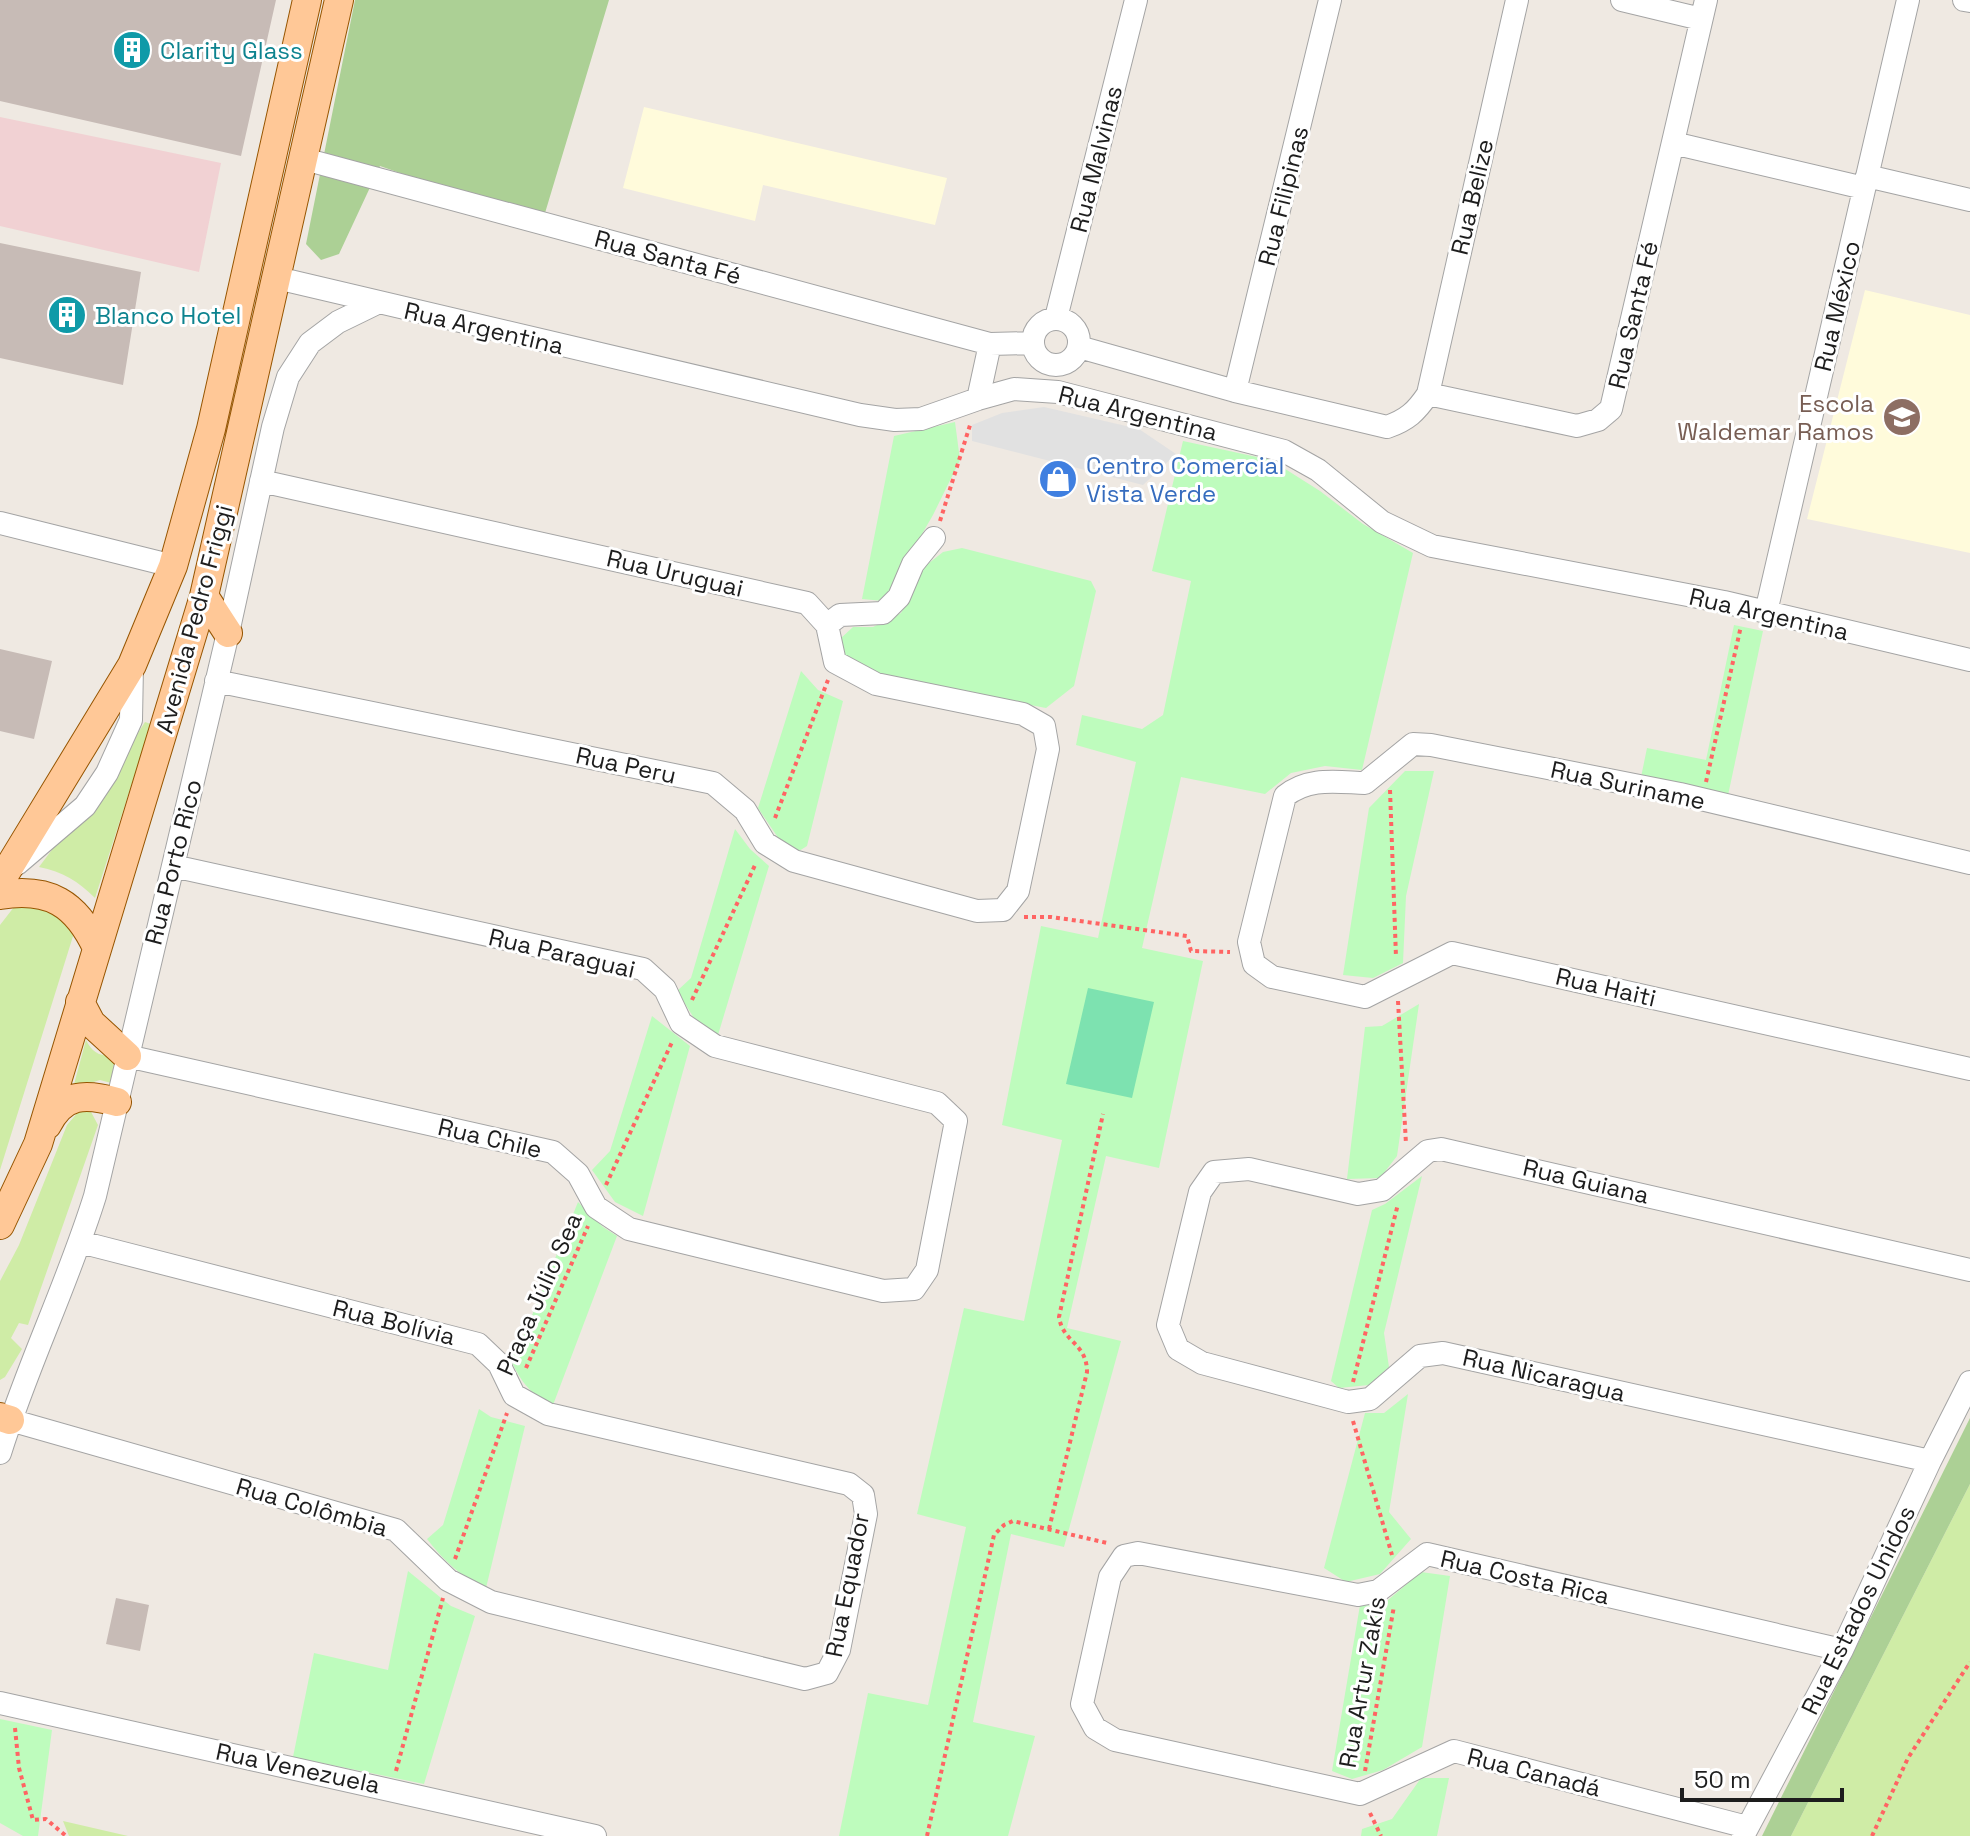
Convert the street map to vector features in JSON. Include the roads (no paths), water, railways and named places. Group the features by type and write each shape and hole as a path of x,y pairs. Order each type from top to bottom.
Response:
{"main road":[{"name":"Avenida Pedro Friggi","path":"3,883 132,665 173,566 211,429 307,0"},
{"name":"Avenida Pedro Friggi","path":"0,1225 38,1144 204,596 339,0"},
{"path":"204,596 228,633"},
{"path":"3,883 38,892 69,907 89,930 97,948"},
{"path":"80,1002 91,1023 127,1056"},
{"path":"38,1144 53,1114 65,1101 92,1095 117,1102"}],"street":[{"name":"Rua Malvinas","path":"1056,318 1136,0"},
{"name":"Rua Filipinas","path":"1235,391 1330,0"},
{"name":"Rua Belize","path":"1428,394 1517,0"},
{"path":"1622,0 1703,10"},
{"name":"Rua México","path":"1756,610 1866,182 1908,0"},
{"path":"1964,0 1970,1"},
{"name":"Rua Santa Fé","path":"1428,394 1577,426 1598,420 1611,409 1703,10"},
{"path":"1673,143 1970,200"},
{"name":"Rua Santa Fé","path":"304,159 990,344 1033,343"},
{"name":"Rua Argentina","path":"277,278 860,415 895,420 921,419 1014,389 1058,392 1284,451 1318,470 1382,522 1432,546 1756,610 1970,660"},
{"name":"Rua Porto Rico","path":"0,1453 5,1418 80,1242 95,1196 261,481 288,377 310,343 338,322 377,303"},
{"path":"1056,318 1075,327 1080,340 1071,360 1057,365 1043,361 1033,343 1037,328 1056,318"},
{"path":"978,399 990,344"},
{"path":"1079,347 1235,391 1387,427 1404,421 1417,411 1428,394"},
{"path":"1057,365 1058,392"},
{"name":"Rua Uruguai","path":"261,481 807,603 827,625"},
{"path":"0,523 173,566"},
{"path":"827,625 840,615 883,613 899,597 913,564 934,538"},
{"name":"Rua Peru","path":"216,681 713,783 745,810 765,843 794,861 977,911 1003,910 1018,891 1048,749 1044,726 1023,714 876,684 835,662 827,625"},
{"name":"Rua Suriname","path":"1254,964 1249,942 1285,796 1314,781 1365,783 1413,744 1702,799 1970,863"},
{"name":"Rua Paraguai","path":"173,866 643,969 665,989 681,1023 715,1046 937,1103 956,1121 927,1270 914,1289"},
{"name":"Rua Haiti","path":"1254,964 1272,977 1365,997 1452,953 1970,1069"},
{"name":"Rua Chile","path":"127,1056 553,1152 578,1174 596,1207 629,1229 883,1291 914,1289"},
{"name":"Rua Guiana","path":"1348,1402 1202,1363 1178,1349 1168,1325 1200,1192 1214,1172 1249,1169 1358,1194 1382,1190 1428,1151 1452,1150 1970,1270"},
{"name":"Rua Bolívia","path":"80,1242 478,1344 499,1364 514,1395 548,1414 849,1484 863,1495"},
{"name":"Rua Nicaragua","path":"1348,1402 1370,1399 1420,1356 1443,1353 1930,1461"},
{"name":"Rua Estados Unidos","path":"1745,1831 1842,1650 1970,1382"},
{"name":"Rua Colômbia","path":"5,1418 396,1530 448,1580 491,1602 805,1679 827,1673"},
{"name":"Rua Equador","path":"827,1673 839,1650 866,1514 863,1495"},
{"name":"Rua Costa Rica","path":"1360,1794 1115,1740 1095,1728 1082,1704 1110,1577 1124,1556 1138,1553 1358,1595 1378,1591 1399,1577 1415,1560 1427,1554 1842,1650"},
{"name":"Rua Venezuela","path":"6,1704 595,1836"},
{"name":"Rua Canadá","path":"1360,1794 1454,1751 1745,1831"}],"place":[{"name":"Clarity Glass","path":"132,50"},
{"name":"Blanco Hotel","path":"67,315"},
{"name":"Escola Waldemar Ramos","path":"1902,417"},
{"name":"Centro Comercial Vista Verde","path":"1058,479"}]}
